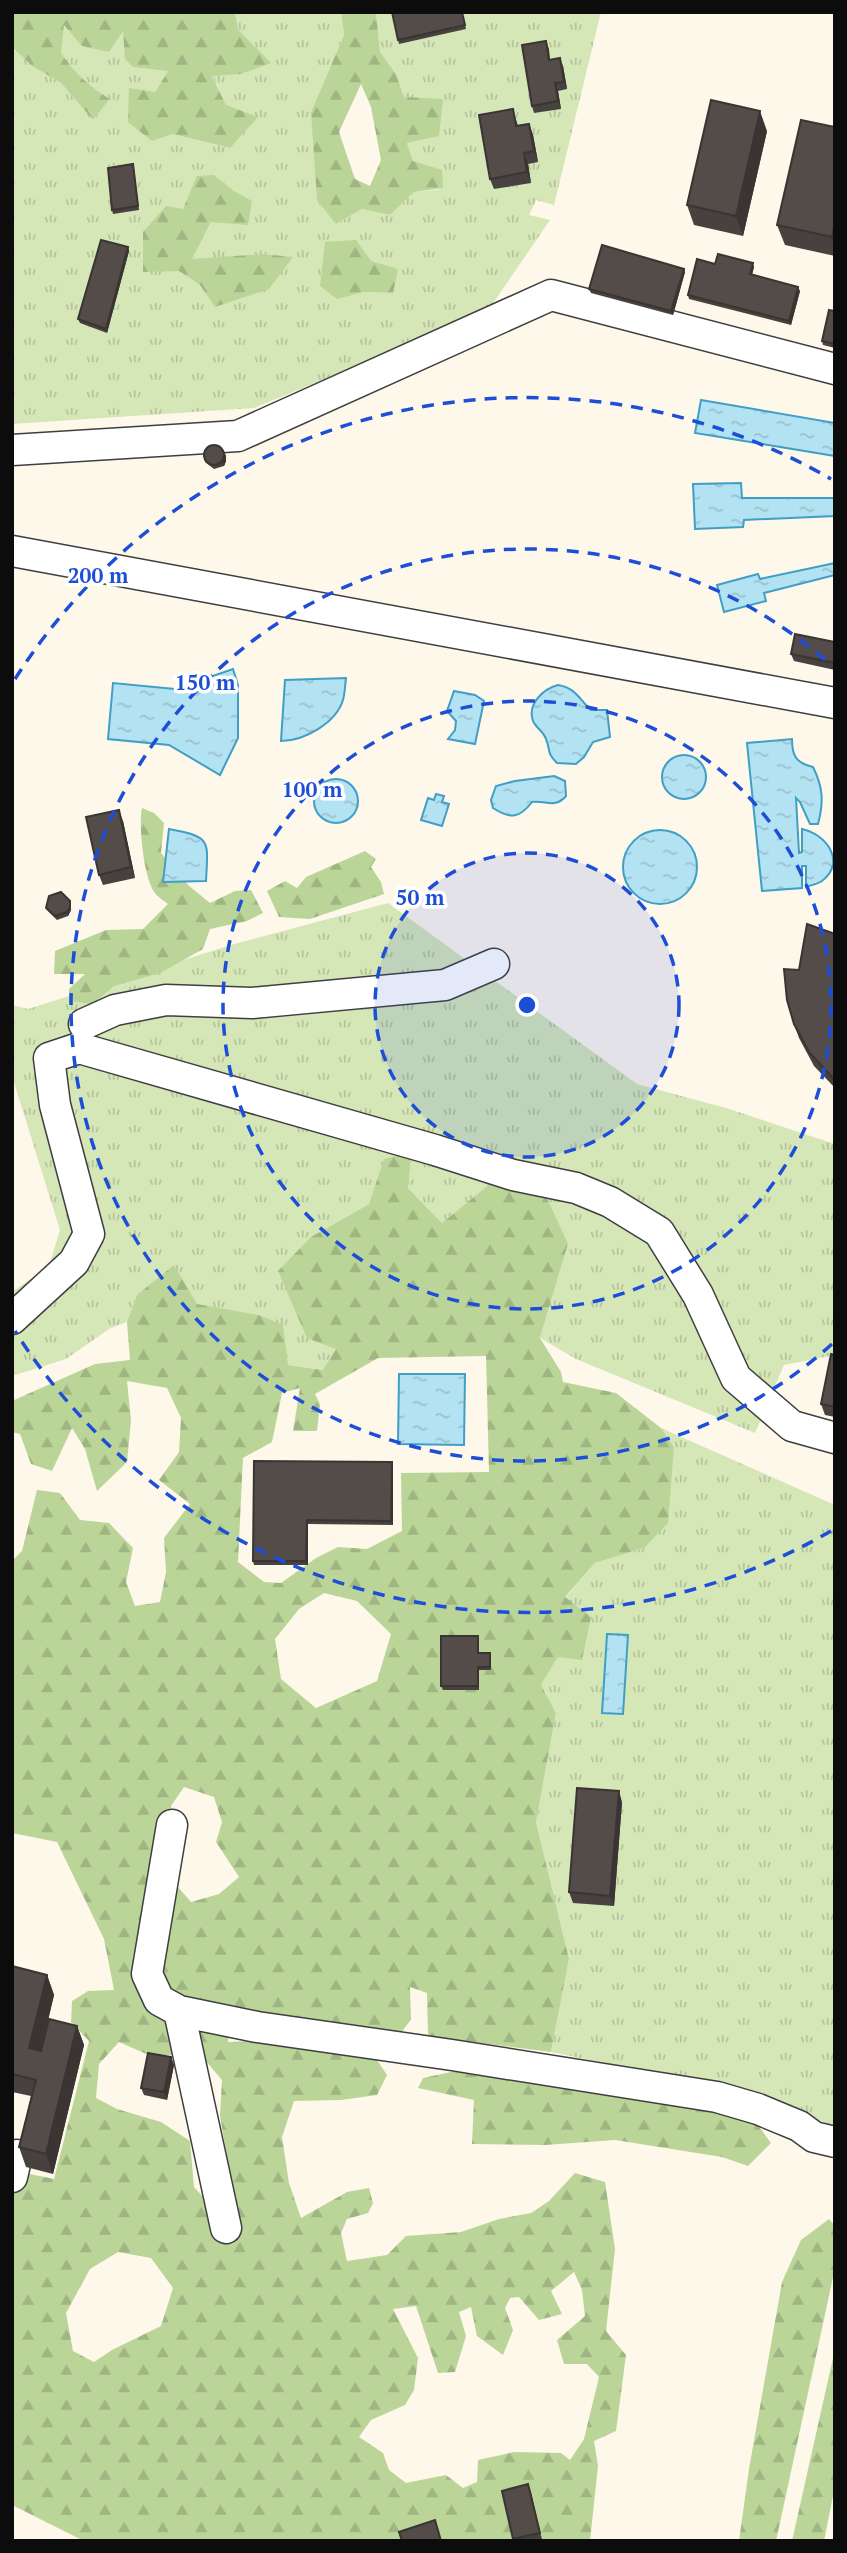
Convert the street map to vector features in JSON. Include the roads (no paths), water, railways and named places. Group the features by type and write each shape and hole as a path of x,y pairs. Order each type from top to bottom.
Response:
{"street":[{"path":"12,450 238,436 551,295 835,369"},
{"path":"12,551 835,703"},
{"path":"84,1024 116,1010 166,1000 252,1003 445,985 494,964"},
{"path":"12,1319 74,1262 89,1234 55,1105 49,1058 79,1048 513,1175 576,1188 610,1202 659,1232 698,1295 736,1378 792,1426 835,1438"},
{"path":"172,1825 147,1974 159,2000 179,2011 257,2027 717,2097 758,2109 799,2126 814,2137 835,2142"},
{"path":"179,2011 226,2228"}],"water":[{"path":"701,400 835,423 835,456 695,433"},
{"path":"741,483 742,498 835,498 835,516 744,520 743,527 695,529 693,484"},
{"path":"835,563 835,575 764,593 766,601 724,612 717,585 758,574 760,579"},
{"path":"233,669 238,685 238,738 220,775 169,745 108,739 113,683 175,689"},
{"path":"346,678 343,700 334,716 309,734 281,741 285,680"},
{"path":"558,685 573,691 591,710 607,710 610,737 593,742 576,764 557,763 550,754 545,737 533,721 534,703 547,690"},
{"path":"454,691 475,695 484,701 475,744 448,739 455,730 456,721 447,711"},
{"path":"792,739 796,758 813,767 822,795 818,824 810,824 796,798 799,853 802,852 802,829 811,832 825,843 833,858 833,866 829,874 816,884 806,887 806,866 802,866 802,888 762,891 747,743"},
{"path":"684,755 693,756 700,761 705,768 705,786 700,793 693,798 684,799 675,798 668,793 663,786 662,777 663,768 668,761 675,756"},
{"path":"554,776 565,781 566,796 562,800 550,803 532,802 523,812 514,816 493,808 491,800 496,786"},
{"path":"336,779 351,786 358,801 351,816 336,823 321,816 314,801 321,786"},
{"path":"436,794 444,796 442,802 449,804 442,826 421,820 428,798 434,800"},
{"path":"169,829 193,835 204,843 207,849 206,881 163,882"},
{"path":"653,830 667,830 681,836 691,846 697,867 691,888 681,898 667,904 653,904 639,898 629,888 623,874 623,860 629,846 639,836"},
{"path":"399,1374 465,1374 464,1445 398,1444"},
{"path":"607,1634 628,1635 623,1714 602,1713"}]}
